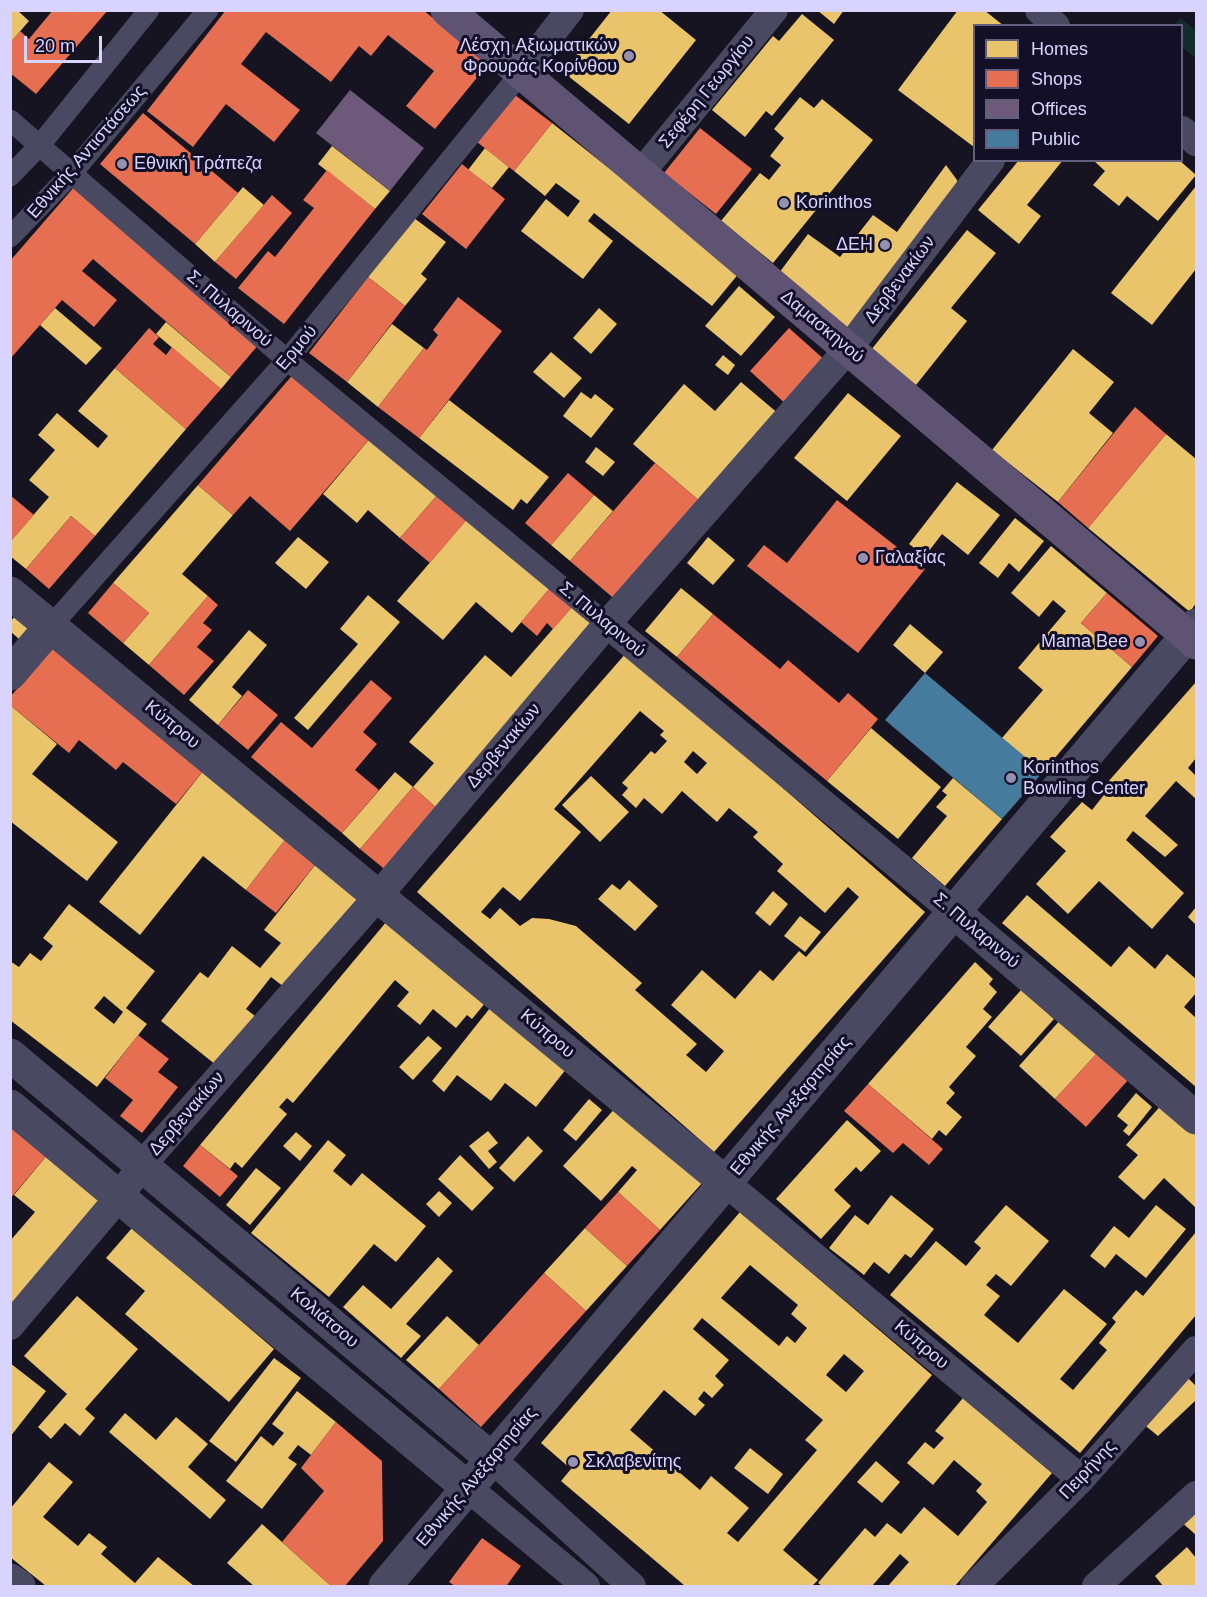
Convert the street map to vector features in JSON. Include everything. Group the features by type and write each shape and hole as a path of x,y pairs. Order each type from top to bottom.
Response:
{"main road":[{"name":"Δαμασκηνού","path":"447,10 848,349 1194,635"}],"street":[{"path":"10,176 40,145 149,10"},
{"name":"Εθνικής Αντιστάσεως","path":"10,237 72,173 208,10"},
{"name":"Ερμού","path":"10,674 287,360 570,10"},
{"name":"Σεφέρη Γεωργίου","path":"640,174 774,10"},
{"path":"1039,10 1054,24"},
{"name":"Σ. Πυλαρινού","path":"10,120 287,360 954,912 1197,1118"},
{"path":"1183,131 1197,142"},
{"name":"Δερβενακίων","path":"10,1326 119,1197 142,1165 379,895 607,624 848,349 989,162"},
{"name":"Κύπρου","path":"10,592 1082,1479"},
{"name":"Εθνικής Ανεξαρτησίας","path":"385,1587 954,912 1194,635"},
{"name":"Κολιάτσου","path":"10,1055 492,1459 632,1587"},
{"path":"10,1106 586,1587"},
{"name":"Πειρήνης","path":"974,1587 1082,1479 1197,1350"},
{"path":"1096,1587 1197,1495"},
{"path":"10,1580 19,1587"}],"green space":[{"path":"1181,18 1196,31 1196,59 1183,48 1183,24 1175,24"}],"building: Homes":[{"path":"10,10 17,10 29,21 10,43"},
{"name":"Λέσχη Αξιωματικών Φρουράς Κορίνθου","path":"612,10 659,10 696,40 629,124 563,72"},
{"path":"817,10 844,10 834,24"},
{"path":"958,10 984,10 1002,24 973,24 973,146 898,90"},
{"path":"802,14 834,40 772,116 766,111 745,137 712,110 773,36 779,41"},
{"path":"800,97 814,108 822,99 873,140 773,263 721,221 760,173 769,180 781,165 770,156 784,138 774,129"},
{"path":"552,123 740,272 712,306 594,213 588,221 613,241 583,279 521,231 546,199 568,217 580,201 556,183 545,196 514,171"},
{"path":"332,146 390,191 375,209 318,164"},
{"path":"485,148 509,167 492,188 468,170"},
{"path":"1017,162 1061,162 1027,205 1041,216 1019,244 978,210"},
{"path":"1095,162 1181,162 1196,175 1158,221 1127,196 1119,206 1093,185 1105,171"},
{"name":"ΔΕΗ","path":"946,165 957,180 958,196 853,333 779,273 808,234 840,257 873,215 897,232"},
{"path":"1196,186 1196,269 1152,325 1111,293"},
{"path":"243,187 264,205 215,262 195,244"},
{"path":"414,218 446,242 421,274 427,279 405,306 368,277"},
{"path":"967,230 996,253 951,308 967,321 916,385 871,350"},
{"path":"739,286 775,317 741,356 705,326"},
{"path":"55,308 102,348 86,365 40,325"},
{"path":"599,308 617,324 591,354 573,338"},
{"path":"166,322 231,377 221,389 156,334"},
{"path":"392,324 424,348 378,407 347,382"},
{"path":"1073,349 1114,382 1089,413 1113,433 1058,502 992,450"},
{"path":"551,352 582,378 564,398 533,372"},
{"path":"723,355 735,365 728,375 715,365"},
{"path":"115,368 186,429 95,536 71,516 26,569 10,556 10,542 49,497 29,480 55,450 38,435 57,413 98,448 108,436 78,411"},
{"path":"741,382 780,415 703,504 633,444 684,384 715,411"},
{"path":"581,392 591,399 595,394 614,409 591,438 563,416"},
{"path":"848,393 901,436 847,501 794,458"},
{"path":"449,400 549,477 527,504 521,499 513,510 419,438"},
{"path":"1166,434 1196,459 1196,603 1190,612 1088,528"},
{"path":"372,436 439,493 400,538 368,510 357,523 323,494"},
{"path":"596,447 615,462 603,476 585,462"},
{"path":"957,482 1000,515 968,555 942,534 925,556 909,544"},
{"path":"198,485 233,515 182,574 208,596 149,665 123,643 149,613 113,583"},
{"path":"594,495 613,511 570,561 551,545"},
{"path":"468,518 550,588 512,633 476,602 443,640 397,601"},
{"path":"1015,518 1044,541 1019,572 1009,563 998,578 979,563"},
{"path":"298,537 329,562 306,589 275,563"},
{"path":"708,537 735,560 713,585 687,563"},
{"path":"1051,546 1107,593 1081,623 1132,667 1043,772 1002,738 1043,690 1018,668 1066,611 1053,600 1039,617 1011,593"},
{"path":"681,588 713,614 677,657 645,631"},
{"path":"368,595 400,622 308,730 294,718 358,644 340,629"},
{"path":"572,607 597,628 440,811 413,787 434,763 409,742 485,655 511,677"},
{"path":"16,615 32,627 19,639 10,631 10,622"},
{"path":"910,624 943,652 925,673 893,645"},
{"path":"249,630 267,645 232,687 242,696 218,725 189,700"},
{"path":"627,652 925,912 714,1152 417,892","holes":["640,711 664,731 660,735 667,741 655,754 651,751 622,783 628,788 622,795 636,808 644,798 662,814 682,791 717,822 729,808 758,832 753,837 783,864 777,871 825,913 848,887 859,897 806,957 799,951 773,981 760,970 735,999 702,970 671,1005 724,1051 706,1072 686,1055 697,1044 635,990 642,983 576,926 549,919 532,918 520,926 500,908 490,919 481,912 503,887 520,901 581,832 554,809","693,751 707,763 697,774 684,762"]},
{"path":"1196,682 1196,758 1188,768 1196,776 1196,799 1176,781 1145,816 1178,845 1165,857 1133,831 1126,840 1184,893 1152,929 1099,881 1068,914 1036,884 1066,851 1050,837 1082,802 1092,810 1111,786 1107,783"},
{"path":"10,705 57,744 32,774 118,842 87,881 10,821"},
{"path":"871,728 941,787 898,839 827,781"},
{"path":"204,770 288,836 246,890 203,856 140,935 99,902"},
{"path":"395,772 413,787 360,849 342,833"},
{"path":"591,776 629,812 600,842 562,805"},
{"path":"953,778 1002,819 945,886 912,858 947,816 936,807 947,795 942,791"},
{"path":"319,860 363,895 288,990 271,977 246,1009 260,1020 221,1069 161,1021 200,972 208,978 232,946 260,968 281,943 264,930"},
{"path":"629,880 658,906 635,931 598,899 612,884 620,890"},
{"path":"773,891 788,904 770,926 755,913"},
{"path":"1027,895 1111,967 1129,946 1155,969 1167,954 1196,979 1196,993 1184,1007 1196,1018 1196,1087 1002,923"},
{"path":"69,904 155,971 126,1008 147,1024 97,1087 10,1020 10,961 19,967 30,953 41,961 53,946 43,938","holes":["104,996 123,1012 114,1024 94,1008"]},
{"path":"1196,907 1196,925 1188,917"},
{"path":"800,916 821,932 805,952 784,936"},
{"path":"387,921 486,1002 472,1019 467,1015 456,1028 433,1009 420,1025 397,1006 409,992 395,980 293,1103 287,1098 279,1107 287,1114 242,1168 235,1162 230,1169 200,1145"},
{"path":"975,962 993,979 989,984 997,992 983,1009 992,1017 966,1047 976,1056 949,1087 955,1093 946,1103 962,1117 946,1136 939,1130 932,1139 868,1084"},
{"path":"1021,990 1054,1019 1021,1056 988,1027"},
{"path":"490,1008 567,1068 536,1107 505,1083 491,1101 457,1075 444,1092 432,1081"},
{"path":"1062,1018 1099,1051 1055,1099 1019,1066"},
{"path":"428,1036 442,1048 413,1080 399,1067"},
{"path":"1136,1093 1152,1107 1129,1136 1123,1131 1128,1125 1117,1116"},
{"path":"589,1099 602,1110 576,1141 563,1130"},
{"path":"1164,1102 1196,1132 1196,1208 1164,1178 1144,1200 1118,1177 1138,1155 1126,1145"},
{"path":"618,1105 703,1182 660,1230 618,1192 637,1170 632,1166 601,1201 563,1166"},
{"path":"847,1120 881,1151 861,1172 856,1167 834,1190 851,1206 821,1239 776,1199"},
{"path":"488,1131 498,1143 488,1151 497,1162 489,1169 469,1146"},
{"path":"296,1132 312,1146 300,1161 283,1146"},
{"path":"528,1136 543,1151 514,1182 499,1168"},
{"path":"328,1140 346,1155 333,1171 351,1186 362,1173 426,1226 396,1262 374,1244 329,1297 251,1233"},
{"path":"48,1154 107,1203 10,1318 10,1241 35,1212 14,1195"},
{"path":"460,1155 494,1188 472,1211 438,1179"},
{"path":"256,1168 281,1188 250,1225 226,1205"},
{"path":"439,1191 452,1203 439,1217 426,1204"},
{"path":"891,1195 934,1229 911,1258 905,1254 889,1274 874,1262 864,1275 829,1248 855,1215 868,1225"},
{"path":"1006,1205 1049,1241 1011,1286 996,1274 986,1285 1000,1296 984,1315 1018,1343 1064,1289 1107,1324 1060,1379 1073,1390 1107,1350 1099,1343 1116,1322 1112,1318 1136,1290 1143,1296 1196,1232 1196,1315 1080,1453 890,1295 936,1241 966,1266 981,1248 974,1242"},
{"path":"1156,1205 1186,1229 1146,1278 1116,1254 1105,1268 1090,1256 1114,1226 1129,1238"},
{"path":"740,1212 932,1375 783,1550 818,1580 812,1586 685,1586 561,1481 571,1469 541,1443","holes":["750,1265 798,1305 791,1314 807,1328 795,1343 787,1336 779,1346 721,1298","702,1318 823,1420 805,1440 817,1450 738,1542 727,1533 749,1508 711,1476 700,1490 630,1430 664,1390 695,1416 705,1405 698,1399 704,1391 712,1398 724,1385 715,1376 729,1360 693,1329","844,1354 864,1371 846,1392 826,1375"]},
{"path":"132,1228 274,1349 229,1402 125,1314 145,1291 106,1258"},
{"path":"585,1228 627,1266 586,1311 544,1273"},
{"path":"438,1257 453,1271 406,1324 421,1336 401,1358 343,1307 363,1285 391,1309"},
{"path":"77,1296 138,1349 85,1409 95,1418 80,1436 65,1423 51,1439 38,1427 67,1394 24,1356"},
{"path":"447,1316 479,1345 439,1389 406,1360"},
{"path":"274,1358 301,1378 236,1462 209,1441"},
{"path":"10,1363 46,1391 10,1437"},
{"path":"1185,1375 1196,1386 1196,1400 1158,1436 1142,1423"},
{"path":"297,1391 336,1422 311,1455 298,1445 288,1458 297,1464 262,1509 226,1481 261,1436 273,1446 284,1433 272,1424"},
{"path":"963,1398 1052,1473 955,1586 888,1586 909,1562 900,1554 872,1586 822,1586 818,1583 865,1528 875,1537 887,1523 901,1534 924,1507 958,1536 987,1502 976,1491 982,1484 954,1460 933,1485 907,1463 925,1442 934,1449 944,1438 935,1431"},
{"path":"125,1413 156,1440 176,1417 208,1444 188,1467 226,1500 210,1519 109,1432"},
{"path":"750,1448 783,1474 768,1494 734,1468"},
{"path":"876,1461 900,1482 882,1503 857,1482"},
{"path":"49,1462 73,1482 43,1517 78,1546 89,1533 107,1547 101,1554 135,1583 158,1557 194,1586 46,1586 10,1557 10,1509"},
{"path":"1196,1505 1196,1535 1179,1520"},
{"path":"262,1524 331,1586 254,1586 227,1563"},
{"path":"1187,1547 1196,1558 1196,1586 1163,1586 1155,1576"}],"building: Shops":[{"path":"53,10 108,10 36,94 10,73 10,43 20,31 29,39"},
{"path":"226,10 423,10 489,63 435,129 406,106 434,71 388,35 371,56 359,46 331,82 266,32 241,64 300,110 274,142 226,104 193,147 147,111"},
{"path":"515,95 552,123 514,171 477,142"},
{"path":"143,113 238,193 195,244 100,164"},
{"path":"700,128 752,169 716,214 664,173"},
{"path":"462,164 505,199 466,249 422,214"},
{"path":"327,170 375,209 284,324 238,288 268,251 275,257 314,208 303,200"},
{"path":"75,186 260,343 231,377 93,259 82,271 117,300 94,327 62,300 10,359 10,261"},
{"path":"272,195 292,213 236,279 215,262"},
{"path":"368,277 405,306 347,382 309,353"},
{"path":"458,297 502,331 419,438 378,407 424,348 427,350 438,335 433,330"},
{"path":"149,328 159,337 153,344 166,355 172,347 221,389 186,429 115,368"},
{"path":"789,328 827,362 788,406 750,371"},
{"path":"296,371 372,436 290,531 250,496 233,515 198,485"},
{"path":"1135,407 1166,434 1088,528 1058,502"},
{"path":"655,463 703,504 618,602 570,561"},
{"path":"568,473 594,495 551,545 525,523"},
{"path":"439,493 468,518 430,563 400,538"},
{"path":"10,495 34,515 10,542"},
{"path":"837,500 925,569 858,653 747,566 764,545 787,563"},
{"path":"71,516 95,536 49,589 26,569"},
{"path":"113,583 149,613 123,643 88,613"},
{"path":"550,588 572,607 553,629 547,623 537,636 521,622"},
{"path":"1107,593 1158,636 1132,667 1081,623"},
{"path":"208,596 218,605 203,623 212,630 197,647 214,661 184,695 149,665"},
{"path":"713,614 780,669 788,660 839,703 848,693 878,719 827,781 677,657"},
{"path":"54,647 204,770 176,804 123,762 116,770 79,740 69,753 10,705 10,697"},
{"path":"371,680 392,698 363,732 377,744 355,770 379,790 342,833 251,757 281,722 312,748"},
{"path":"248,690 278,715 248,750 218,725"},
{"path":"413,787 440,811 388,872 360,849"},
{"path":"288,836 319,860 276,913 246,890"},
{"path":"138,1035 169,1059 158,1072 178,1087 142,1133 120,1116 133,1100 105,1078"},
{"path":"1099,1051 1129,1079 1086,1127 1055,1099"},
{"path":"868,1084 943,1149 929,1165 903,1143 893,1153 844,1111"},
{"path":"10,1123 48,1154 10,1199"},
{"path":"200,1145 238,1176 220,1197 183,1166"},
{"path":"618,1192 660,1230 627,1266 585,1228"},
{"path":"544,1273 586,1311 481,1427 439,1389"},
{"path":"336,1422 382,1461 383,1541 345,1586 331,1586 282,1542 324,1491 301,1468"},
{"path":"482,1538 521,1566 507,1585 509,1586 455,1586 449,1582"}],"building: Offices":[{"path":"350,90 424,148 390,191 316,133"}],"building: Public":[{"path":"925,673 1043,772 1002,819 885,720"}],"place":[{"name":"Λέσχη Αξιωματικών Φρουράς Κορίνθου","path":"629,56"},
{"name":"Εθνική Τράπεζα","path":"122,164"},
{"name":"Korinthos","path":"784,203"},
{"name":"ΔΕΗ","path":"885,245"},
{"name":"Γαλαξίας","path":"863,558"},
{"name":"Mama Bee","path":"1140,642"},
{"name":"Korinthos Bowling Center","path":"1011,778"},
{"name":"Σκλαβενίτης","path":"573,1462"}]}
